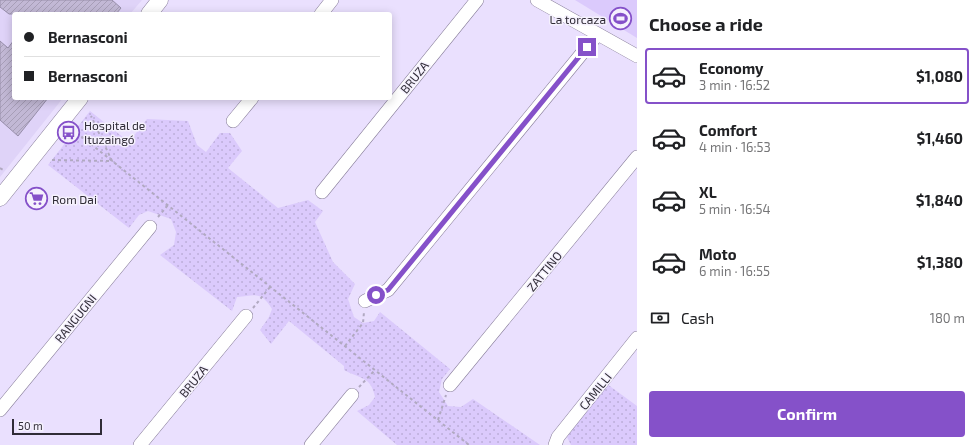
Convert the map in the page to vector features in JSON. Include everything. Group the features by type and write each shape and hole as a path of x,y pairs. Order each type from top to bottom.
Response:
{"street":[{"path":"151,12 160,0"},
{"path":"323,12 332,0"},
{"name":"BRUZA","path":"322,192 477,0"},
{"path":"538,0 596,35 637,56"},
{"path":"365,301 388,290 596,35"},
{"path":"0,198 78,100"},
{"path":"233,121 250,100"},
{"name":"ZATTINO","path":"450,385 637,157"},
{"name":"RANGUGNI","path":"0,410 150,227"},
{"name":"BRUZA","path":"140,445 246,316"},
{"name":"CAMILLI","path":"555,445 558,437 637,338"},
{"path":"311,445 352,395"}],"path":[{"path":"91,116 112,161"},
{"path":"62,120 469,445"},
{"path":"52,160 112,161"},
{"path":"150,227 168,205"},
{"path":"246,316 270,287"},
{"path":"345,346 363,323 365,301"},
{"path":"352,395 375,370"},
{"path":"438,420 450,385"}],"shaded area":[{"path":"0,0 142,0 132,12 12,12 12,100 61,100 0,177"},
{"name":"La torcaza","path":"575,0 637,0 637,38"},
{"path":"90,111 129,142 147,119 188,121 197,145 206,152 220,133 230,133 242,151 228,168 278,208 308,200 323,211 315,222 333,262 355,284 348,299 354,317 363,323 374,321 380,312 450,369 442,379 439,392 448,406 461,407 473,399 540,445 397,445 357,411 369,405 375,397 371,385 368,382 344,370 344,366 289,321 271,344 260,330 269,317 272,309 265,299 254,295 237,297 232,311 160,255 174,245 176,232 171,219 148,211 139,215 129,228 48,165"},
{"path":"607,384 637,406 637,445 571,445 567,437"}],"building":[{"path":"0,0 112,0 121,8 118,12 12,12 12,14 9,14 0,7"},
{"path":"0,41 8,48 12,43 12,100 46,100 18,136 0,120"},
{"name":"Rom Dai","path":"33,188 47,201 40,209 26,197"}],"place":[{"name":"La torcaza","path":"621,19"},
{"name":"Hospital de Ituzaingó","path":"68,132"},
{"name":"Rom Dai","path":"37,199"}],"route":[{"path":"376,295 388,290 587,47"}]}
